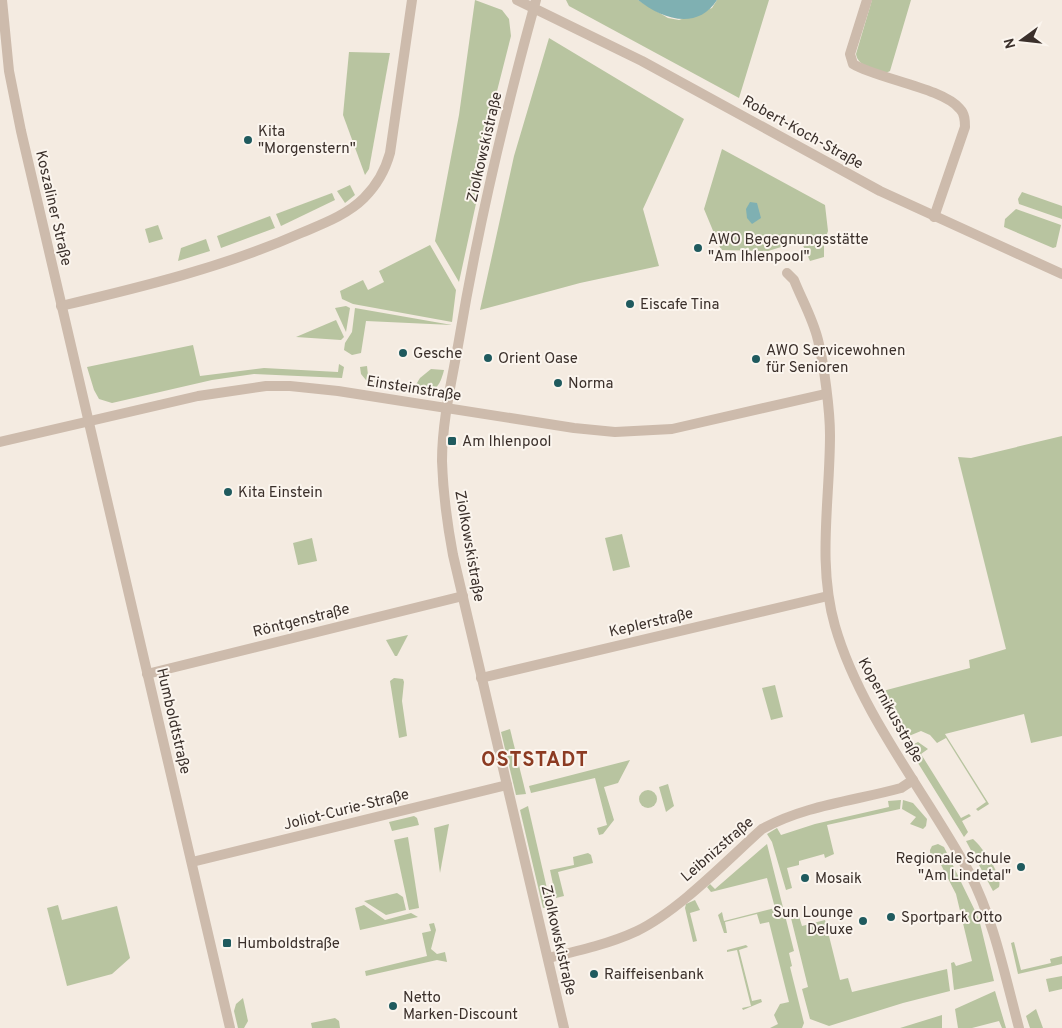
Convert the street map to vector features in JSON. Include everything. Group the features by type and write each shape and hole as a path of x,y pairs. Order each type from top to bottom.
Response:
{"street":[{"name":"Koszaliner Straße","path":"2,0 11,80 88,421"},
{"path":"61,306 196,272 273,245 324,223 362,200 376,185 385,169 390,153 412,0"},
{"name":"Robert-Koch-Straße","path":"517,0 535,4 830,165 934,217 1062,274"},
{"path":"867,0 850,60 858,68 940,96 956,105 965,120 965,127 934,217"},
{"name":"Ziolkowskistraße","path":"535,4 482,220 466,296 442,460 445,508 462,596 564,1028"},
{"name":"Kopernikusstraße","path":"787,273 794,280 818,340 830,433 824,558 828,596 835,627 850,670 913,780 950,839 983,901 1019,1028"},
{"name":"Einsteinstraße","path":"0,442 198,396 266,386 338,391 604,432 648,431 693,425 825,394"},
{"name":"Humboldtstraße","path":"88,421 230,1028"},
{"name":"Röntgenstraße","path":"147,674 462,596"},
{"name":"Keplerstraße","path":"481,678 828,596"},
{"name":"Leibnizstraße","path":"548,958 619,939 639,930 676,904 762,829 773,823 813,808 901,788 913,780"},
{"name":"Joliot-Curie-Straße","path":"192,862 507,785"}],"green space":[{"path":"475,0 502,10 509,19 511,36 497,91 490,139 459,282 435,241 459,115"},
{"path":"566,0 638,0 668,18 679,20 712,8 717,0 769,0 739,98 569,6"},
{"path":"872,0 911,0 890,71 886,73 863,65 856,54"},
{"path":"549,38 684,119 643,209 659,266 580,283 480,310 514,156"},
{"path":"349,52 390,53 369,169 365,175 343,115"},
{"path":"722,149 825,205 828,231 824,243 824,257 810,261 801,241 768,251 721,250 704,209"},
{"path":"350,185 355,195 345,203 337,191"},
{"path":"1022,192 1062,206 1062,219 1019,204 1018,199"},
{"path":"332,193 335,200 281,226 276,214"},
{"path":"1016,209 1061,225 1056,247 1053,248 1004,227 1005,219"},
{"path":"270,216 275,228 221,248 217,236"},
{"path":"158,225 163,239 149,243 145,229"},
{"path":"206,239 210,251 178,261 181,248"},
{"path":"430,245 456,290 452,322 353,304 342,299 340,291 363,280 368,290 384,282 379,271"},
{"path":"346,306 350,308 346,332 335,308"},
{"path":"355,308 452,325 366,321 361,353 352,355 344,350 345,343 352,332"},
{"path":"336,320 344,337 341,340 296,337"},
{"path":"193,345 200,376 264,368 338,372 339,364 344,367 342,378 254,374 212,380 112,403 99,399 94,390 87,367"},
{"path":"367,366 368,375 377,376 376,386 370,385 361,374 360,367"},
{"path":"431,369 444,370 437,386 425,392 412,391 420,378"},
{"path":"1062,436 1062,736 1031,743 1024,714 945,734 989,804 978,811 976,809 986,802 946,738 937,743 930,735 921,731 904,738 884,706 879,692 970,668 969,660 1006,649 958,457 971,458"},
{"path":"622,534 630,567 613,571 605,538"},
{"path":"312,538 317,561 298,565 293,543"},
{"path":"408,635 397,656 395,656 386,640"},
{"path":"394,678 403,679 404,682 402,701 407,736 399,738 390,681"},
{"path":"775,685 783,717 771,720 762,688"},
{"path":"510,729 526,794 516,795 501,732"},
{"path":"918,742 928,749 921,754 961,818 969,814 971,816 962,821 968,832 964,837 908,747"},
{"path":"630,760 618,783 604,787 614,820 603,834 599,835 597,828 607,825 595,778 531,793 529,786"},
{"path":"668,784 674,806 666,812 659,787"},
{"path":"648,790 654,793 657,799 654,805 648,808 642,805 639,799 642,793"},
{"path":"901,800 900,809 827,825 834,854 825,858 824,854 799,861 799,865 787,868 792,888 786,890 772,842 767,834 777,828 781,835 815,824 889,807 888,801"},
{"path":"903,800 913,803 927,819 926,826 923,829 910,824 916,817 902,809"},
{"path":"528,806 551,906 543,908 520,810"},
{"path":"414,816 417,818 419,825 392,831 389,822"},
{"path":"449,824 440,873 434,828"},
{"path":"408,837 419,908 409,910 394,840"},
{"path":"973,839 986,855 998,876 999,887 993,891 966,841"},
{"path":"767,844 794,951 789,953 792,966 790,967 804,1023 802,1028 770,1028 778,1024 774,1015 780,1004 789,1002 769,922 760,924 757,914 725,922 727,933 724,933 718,915 722,912 724,921 775,908 767,878 711,892 707,887 710,884 715,889"},
{"path":"938,844 944,847 979,919 994,981 954,990 951,963 954,962 956,966 972,961 956,894 938,859 931,863 930,850 932,846"},
{"path":"588,853 591,855 593,863 558,872 564,896 556,898 550,870 574,865 573,857"},
{"path":"397,893 403,897 406,910 386,915 364,901"},
{"path":"695,900 700,910 690,913 697,941 693,942 685,908 686,904"},
{"path":"58,905 62,920 117,906 130,958 112,974 67,986 47,908"},
{"path":"364,905 385,920 411,913 418,917 360,930 355,908"},
{"path":"799,916 802,926 825,920 840,980 848,978 852,992 947,969 950,991 903,1003 829,1026 810,1019 802,989 808,987 791,918"},
{"path":"434,923 436,930 431,949 437,954 445,952 447,962 437,960 366,976 365,971 427,956 422,933 431,931 429,924"},
{"path":"1014,942 1021,970 1051,963 1050,959 1062,956 1062,964 1018,974 1011,943"},
{"path":"746,945 748,947 739,950 752,1001 761,999 762,1002 743,1010 742,1008 751,1006 737,950 727,952 727,950"},
{"path":"1062,976 1062,989 1049,992 1046,979"},
{"path":"995,991 1006,1028 1002,1028 999,1021 972,1028 958,1028 955,1009"},
{"path":"243,998 248,1021 244,1028 238,1028 234,1011 236,1004"},
{"path":"1036,1009 1043,1028 1030,1028 1026,1016"},
{"path":"942,1015 942,1028 900,1028"},
{"path":"335,1018 339,1021 340,1028 312,1028 311,1023"}],"water":[{"path":"638,0 717,0 709,10 700,16 690,19 679,19 668,17 647,7"},
{"path":"750,202 757,203 761,218 752,224 747,218 746,209"}],"place":[{"name":"Kita \"Morgenstern\"","path":"248,140"},
{"name":"AWO Begegnungsstätte \"Am Ihlenpool\"","path":"698,248"},
{"name":"Eiscafe Tina","path":"630,304"},
{"name":"Gesche","path":"403,353"},
{"name":"Orient Oase","path":"488,358"},
{"name":"AWO Servicewohnen für Senioren","path":"756,359"},
{"name":"Norma","path":"558,383"},
{"name":"Am Ihlenpool","path":"452,441"},
{"name":"Kita Einstein","path":"228,492"},
{"name":"Regionale Schule \"Am Lindetal\"","path":"1021,867"},
{"name":"Mosaik","path":"805,878"},
{"name":"Sportpark Otto","path":"891,917"},
{"name":"Sun Lounge Deluxe","path":"863,921"},
{"name":"Humboldstraße","path":"227,943"},
{"name":"Raiffeisenbank","path":"594,974"},
{"name":"Netto Marken-Discount","path":"393,1006"}],"district":[{"name":"OSTSTADT","path":"535,759"}]}
